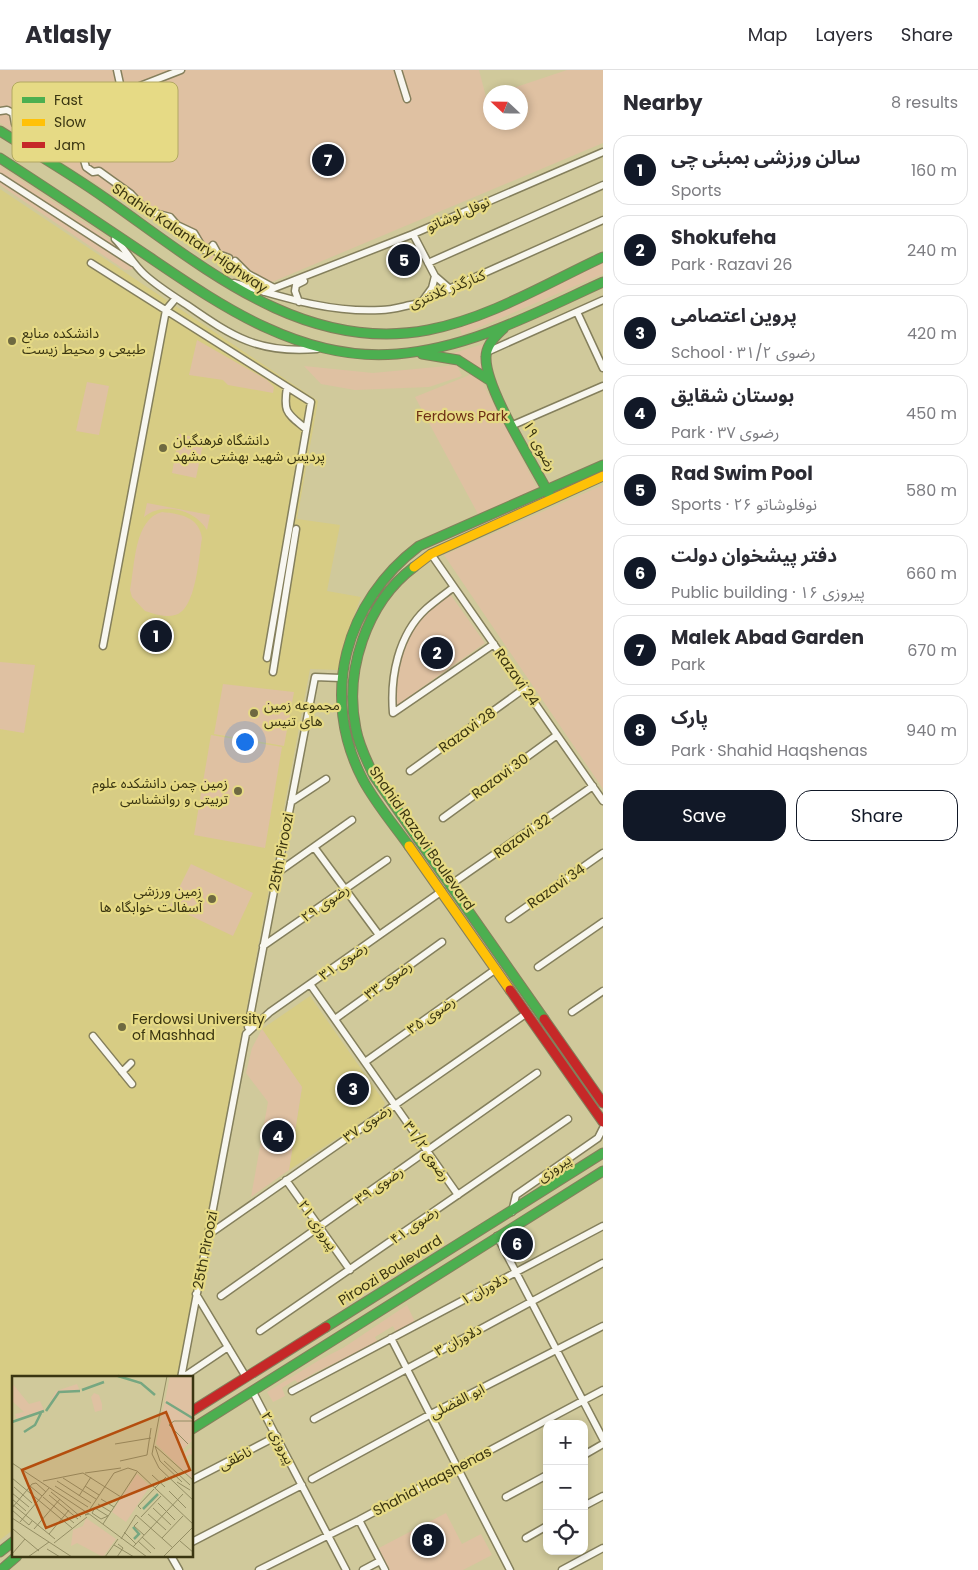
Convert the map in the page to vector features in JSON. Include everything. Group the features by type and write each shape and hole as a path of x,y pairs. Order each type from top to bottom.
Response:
{"main road":[{"name":"Shahid Kalantary Highway","path":"0,131 12,139"},
{"path":"0,158 257,325 294,341 321,349 365,356 438,348 507,326 603,282"},
{"name":"Shahid Kalantary Highway","path":"49,162 104,197 223,280 263,305 293,318 328,329 365,333 407,333 446,325 603,257"},
{"path":"489,380 487,352 497,335 507,326"},
{"path":"404,353 446,356 463,361 489,380"},
{"name":"رضوی ۱۹","path":"489,380 551,499"},
{"name":"Shahid Razavi Boulevard","path":"603,465 434,539 403,558 373,592 361,614 348,645 341,678 344,731 352,757 374,798 442,891 603,1122"},
{"name":"Shahid Razavi Boulevard","path":"603,476 431,554 411,566 398,579 371,619 360,648 353,679 353,704 356,728 363,753 374,776 603,1103"},
{"path":"442,891 450,885"},
{"name":"Piroozi Boulevard","path":"194,1410 512,1212 603,1153"},
{"name":"Piroozi Boulevard","path":"194,1428 603,1171"},
{"path":"246,1377 253,1392"},
{"path":"0,1552 12,1543"},
{"path":"1,1570 15,1558"}],"street":[{"path":"150,82 181,70"},
{"path":"398,70 407,99"},
{"path":"0,112 7,110 12,113"},
{"name":"نوفل لوشاتو","path":"264,292 413,234 603,152"},
{"path":"85,162 86,167 93,172 99,171 131,194 147,211 170,217 177,225 196,235 204,250 210,250 213,245 218,254 229,258 228,265 233,266 235,263 248,274 274,288"},
{"path":"0,177 136,265"},
{"path":"428,263 603,185"},
{"name":"کنارگذر کلانتری","path":"223,280 299,302 356,310 382,310 415,304 450,290 603,220"},
{"path":"102,226 128,252 143,273 176,298 242,340 289,351 321,349"},
{"path":"413,234 435,276 450,290"},
{"path":"91,263 311,402 266,658"},
{"name":"نوفل لوشاتو","path":"299,302 294,291 296,286 313,274"},
{"path":"415,304 425,298 432,288 435,276"},
{"path":"103,646 166,310 176,298"},
{"path":"487,352 603,300"},
{"path":"577,312 603,368"},
{"path":"513,425 603,386"},
{"path":"287,387 284,406 286,413 306,429"},
{"path":"273,672 296,529"},
{"name":"Razavi 24","path":"431,554 603,801"},
{"path":"454,587 425,610 407,636 396,663 391,690 393,713 494,644"},
{"name":"25th Piroozi","path":"248,1026 315,677 341,678"},
{"name":"Razavi 28","path":"410,771 525,688"},
{"name":"Razavi 30","path":"443,818 557,735"},
{"path":"291,802 326,779"},
{"name":"Razavi 32","path":"450,885 593,786"},
{"path":"277,873 352,820"},
{"path":"314,847 379,935"},
{"name":"Razavi 34","path":"508,919 603,853"},
{"name":"رضوی ۲۹","path":"263,946 386,860"},
{"name":"رضوی ۳۱","path":"246,1034 270,1012 442,891"},
{"path":"538,967 603,922"},
{"name":"رضوی ۳۳","path":"335,1019 442,942"},
{"name":"رضوی ۳۵","path":"365,1062 496,969"},
{"name":"رضوی ۳۱/۲","path":"310,984 458,1195"},
{"path":"572,1012 603,991"},
{"name":"رضوی ۳۷","path":"208,1234 527,1013"},
{"name":"25th Piroozi","path":"182,1376 196,1294 246,1034"},
{"path":"93,1036 132,1084"},
{"path":"122,1072 131,1063"},
{"name":"رضوی ۳۹","path":"221,1296 536,1073"},
{"name":"رضوی ۴۱","path":"260,1332 568,1119"},
{"name":"پیروزی","path":"512,1212 516,1195 598,1138 603,1128"},
{"name":"پیروزی ۲۱","path":"286,1180 350,1270"},
{"name":"دلاوران ۱","path":"292,1391 603,1226"},
{"path":"497,1236 603,1439"},
{"name":"دلاوران ۳","path":"314,1419 406,1367 603,1263"},
{"path":"196,1294 246,1377"},
{"name":"ابو الفضلی","path":"312,1479 431,1414 603,1326"},
{"path":"391,1338 454,1459 456,1467 480,1515 510,1570"},
{"path":"185,1376 228,1347"},
{"name":"Shahid Haqshenas","path":"259,1570 359,1520 603,1390"},
{"name":"پیروزی ۲۰","path":"253,1392 346,1570"},
{"name":"ناطقی","path":"194,1479 277,1436"},
{"path":"588,1452 603,1444"},
{"path":"506,1497 543,1477"},
{"path":"194,1541 302,1485"},
{"path":"588,1504 603,1496"},
{"path":"359,1520 385,1570"},
{"path":"526,1538 543,1528"},
{"path":"562,1570 603,1548"},
{"path":"172,1558 179,1570"},
{"path":"363,1570 380,1561"}],"shaded area":[{"path":"0,189 318,401 297,519 340,525 327,591 361,597 344,644 338,670 310,669 178,1376 12,1376 12,1531 0,1540"},
{"path":"310,996 385,1103 384,1106 356,1126 289,1170 302,1087 262,1029"}],"green space":[{"path":"0,70 479,70 483,85 483,130 528,130 528,85 522,85 567,70 603,70 603,143 272,282 272,286 249,281 227,270 187,243 190,238 167,221 163,226 62,162 178,162 178,82 12,82 12,131 0,123"},
{"path":"0,166 106,237 122,252 133,269 125,270 0,185"},
{"path":"603,263 603,274 462,335 459,326"},
{"path":"197,340 267,380 274,387 273,393 228,385 223,380 189,375"},
{"path":"487,343 482,356 483,372 450,354"},
{"path":"457,365 462,376 429,387 355,390 321,384 304,366 373,373"},
{"name":"Ferdows Park","path":"477,372 537,488 478,514 415,397"},
{"path":"87,382 109,386 99,435 76,431"},
{"path":"179,434 204,439 196,478 172,473"},
{"path":"603,485 603,789 444,555"},
{"path":"147,503 210,515 207,530 195,517 178,510 161,509 144,517"},
{"path":"162,512 176,514 193,521 197,525 202,538 198,569 192,594 188,604 182,611 171,616 145,611 132,597 130,590 137,544 141,533 153,516"},
{"path":"450,594 485,643 397,705 397,680 402,656 407,644 413,632 428,612"},
{"path":"0,662 35,665 24,733 0,729"},
{"name":"مجموعه زمین های تنیس","path":"223,684 294,692 284,746 214,734"},
{"name":"زمین چمن دانشکده علوم تربیتی و روانشناسی","path":"211,735 282,747 265,848 194,835"},
{"name":"زمین ورزشی آسفالت خوابگاه ها","path":"191,864 253,893 233,936 170,906"},
{"path":"262,1029 302,1087 289,1170 251,1197 268,1102 246,1073 252,1048"},
{"path":"407,1305 415,1322 396,1332 393,1326 375,1337 378,1343 316,1372 298,1383 295,1380 282,1388 285,1396 273,1402 267,1392 321,1359 343,1348"},
{"path":"446,1513 462,1544 481,1534 492,1555 463,1570 388,1570 377,1549"}],"traffic: fast":[{"path":"0,131 12,138"},
{"path":"0,158 222,304 255,322 289,337 323,348 359,354 397,354 451,344 503,327 603,282"},
{"path":"50,162 217,276 256,298 296,317 338,329 382,334 428,330 451,324 518,299 603,257"},
{"path":"504,328 495,337 486,353 488,371 501,406 549,494"},
{"path":"422,354 458,360 489,380"},
{"path":"409,846 368,789 350,748 343,716 342,684 347,653 357,622 373,594 394,569 419,546 603,465"},
{"path":"414,567 397,582 383,599 371,619 362,640 356,662 353,685 353,707 359,741 374,776 544,1019"},
{"path":"326,1327 603,1153"},
{"path":"194,1428 603,1171"},
{"path":"0,1552 12,1543"},
{"path":"1,1570 15,1558"}],"traffic: slow":[{"path":"414,567 431,554 603,476"},
{"path":"409,846 510,990"}],"traffic: jam":[{"path":"510,990 603,1122"},
{"path":"544,1019 603,1103"},
{"path":"194,1410 326,1327"}],"place":[{"name":"Malek Abad Garden","path":"328,160"},
{"name":"Rad Swim Pool","path":"404,260"},
{"name":"دانشکده منابع طبیعی و محیط زیست","path":"12,341"},
{"name":"دانشگاه فرهنگیان پردیس شهید بهشتی مشهد","path":"163,448"},
{"name":"سالن ورزشی بمبئی چی","path":"156,636"},
{"name":"Shokufeha","path":"437,653"},
{"name":"مجموعه زمین های تنیس","path":"254,713"},
{"name":"زمین چمن دانشکده علوم تربیتی و روانشناسی","path":"238,791"},
{"name":"زمین ورزشی آسفالت خوابگاه ها","path":"212,899"},
{"name":"Ferdowsi University of Mashhad","path":"122,1027"},
{"name":"پروین اعتصامی","path":"353,1089"},
{"name":"بوستان شقایق","path":"278,1136"},
{"name":"دفتر پیشخوان دولت","path":"517,1244"},
{"name":"پارک","path":"428,1540"}]}
